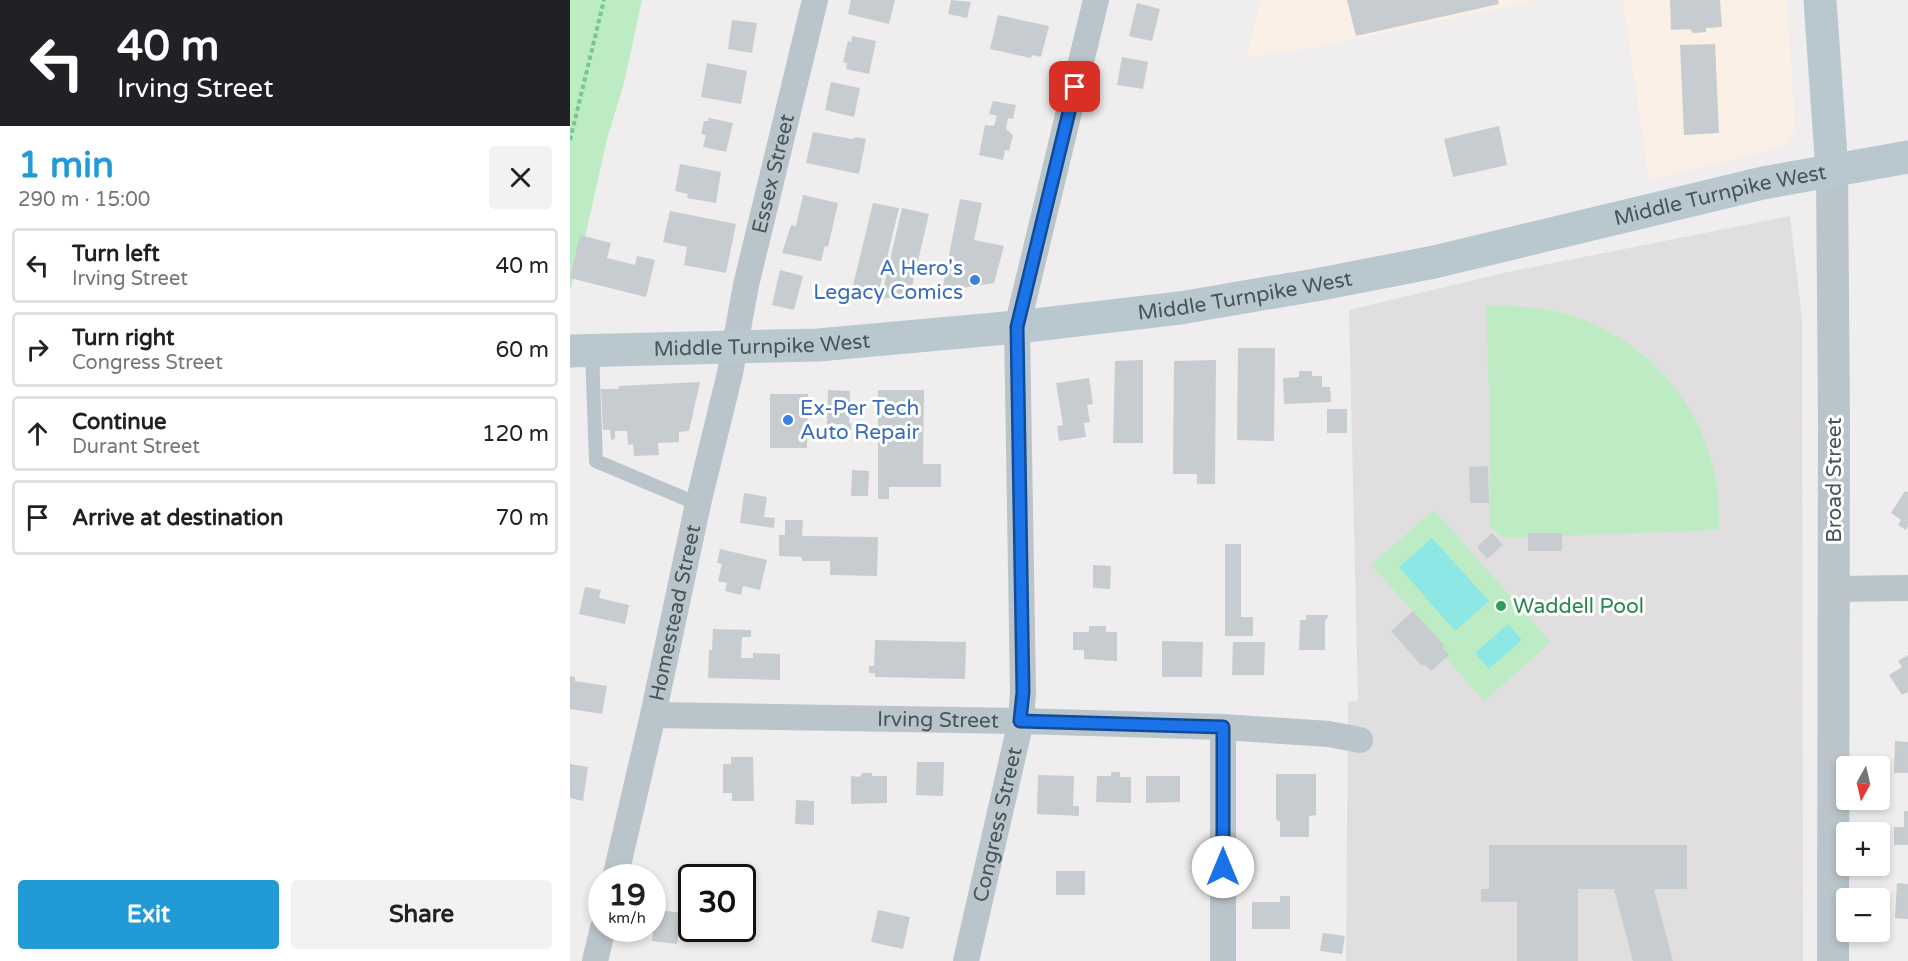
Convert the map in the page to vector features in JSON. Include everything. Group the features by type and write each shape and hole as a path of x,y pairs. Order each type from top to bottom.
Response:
{"main road":[{"name":"Broad Street","path":"1820,0 1832,171"},
{"name":"Middle Turnpike West","path":"581,351 818,345 1017,327 1180,308 1434,262 1763,183 1908,157"}],"street":[{"name":"Essex Street","path":"736,348 746,285 815,0"},
{"name":"Congress Street","path":"966,961 1020,721 1023,692 1017,327 1096,0"},
{"name":"Broad Street","path":"1832,171 1833,961"},
{"name":"Homestead Street","path":"618,864 698,504 736,348"},
{"path":"1834,589 1908,588"},
{"name":"Irving Street","path":"653,715 1223,727 1329,734 1360,740"},
{"path":"1223,727 1223,961"},
{"path":"595,961 600,942"}],"lane":[{"path":"581,351 596,461 698,504"}],"path":[{"path":"570,140 604,0"}],"shaded area":[{"path":"1261,0 1537,0 1317,47 1246,57"},
{"path":"1623,0 1787,0 1795,130 1788,143 1782,147 1649,180"},
{"path":"1790,216 1802,319 1803,961 1346,961 1348,702 1358,701 1349,310 1503,273"}],"green space":[{"path":"570,0 642,0 624,83 607,139 586,233 570,291"},
{"path":"1486,306 1541,309 1587,321 1614,334 1660,371 1679,394 1695,419 1707,446 1717,489 1719,530 1504,538 1490,527"},
{"name":"Waddell Pool","path":"1434,510 1551,642 1484,701 1446,658 1442,648 1444,645 1371,565"}],"water":[{"path":"1432,538 1489,601 1455,631 1399,567"},
{"path":"1508,624 1522,640 1489,669 1475,653"}],"building":[{"path":"851,0 895,0 889,24 848,14"},
{"path":"951,0 971,2 967,18 948,14"},
{"path":"1347,0 1498,0 1499,4 1356,36"},
{"path":"1670,0 1720,0 1722,27 1706,28 1706,32 1693,33 1690,29 1671,30"},
{"path":"1137,3 1160,9 1152,41 1129,36"},
{"path":"998,15 1049,26 1041,57 1032,55 1031,58 990,49"},
{"path":"732,20 757,23 752,53 728,49"},
{"path":"852,36 876,41 869,74 846,69 847,63 843,62 848,41 851,42"},
{"path":"1715,44 1719,133 1684,135 1680,45"},
{"path":"1122,57 1148,62 1143,89 1117,85"},
{"path":"707,63 747,71 741,104 701,97"},
{"path":"831,82 860,88 854,117 825,110"},
{"path":"993,101 1016,105 1013,119 1008,118 1006,129 1013,135 1009,151 1005,150 1003,160 979,155 985,125 994,126 997,116 989,114"},
{"path":"709,118 733,123 726,152 703,147 706,135 701,134 704,121 708,121"},
{"path":"1499,126 1507,165 1453,177 1444,139"},
{"path":"813,132 852,139 856,137 866,139 859,174 806,163"},
{"path":"680,164 721,172 716,203 687,198 688,194 675,191"},
{"path":"803,195 838,203 828,247 825,246 821,261 782,253 791,225 796,226"},
{"path":"960,199 982,203 974,240 1004,246 994,283 942,291"},
{"path":"873,203 899,208 877,299 849,302"},
{"path":"902,208 929,214 910,295 881,299"},
{"path":"670,211 736,224 726,273 684,265 687,247 663,242"},
{"path":"580,235 611,243 607,258 635,265 637,256 655,260 646,297 570,278"},
{"path":"780,270 803,276 794,310 772,305"},
{"path":"1238,348 1275,348 1274,441 1237,440"},
{"path":"1143,360 1143,443 1113,443 1115,361"},
{"path":"1216,360 1215,484 1197,484 1197,474 1173,474 1174,361"},
{"path":"1299,371 1312,371 1312,376 1322,376 1322,387 1330,387 1331,402 1284,404 1283,378 1299,377"},
{"path":"1089,378 1093,404 1087,405 1090,422 1084,423 1086,437 1059,441 1057,426 1063,425 1056,383"},
{"path":"700,382 689,431 679,432 679,442 658,443 659,455 634,456 633,444 628,445 627,431 615,431 615,439 611,440 610,430 603,430 601,389"},
{"path":"828,390 850,391 849,423 851,423 851,430 843,430 844,424 827,424"},
{"path":"878,390 924,390 923,464 941,464 941,487 889,487 889,499 878,499"},
{"path":"770,394 808,394 807,448 770,448"},
{"path":"1327,409 1347,409 1347,433 1327,433"},
{"path":"1488,466 1489,503 1470,503 1469,467"},
{"path":"852,470 869,471 868,496 851,496"},
{"path":"1905,491 1908,492 1906,530 1898,525 1901,520 1891,513"},
{"path":"744,493 767,497 764,517 775,518 774,528 740,523"},
{"path":"785,520 803,520 802,536 878,537 877,576 830,575 830,561 802,561 802,557 779,556 779,535 785,535"},
{"path":"1492,533 1503,545 1487,559 1477,547"},
{"path":"1528,533 1562,533 1562,551 1528,551"},
{"path":"1225,544 1241,544 1241,617 1253,617 1253,636 1225,636"},
{"path":"720,549 767,560 760,590 743,586 741,595 725,591 727,583 718,581 722,564 717,563"},
{"path":"1093,565 1111,566 1110,589 1093,588"},
{"path":"585,587 601,590 599,598 629,605 625,624 579,614"},
{"path":"1413,611 1445,646 1442,648 1449,655 1431,671 1424,664 1422,666 1391,631"},
{"path":"1306,615 1329,615 1325,621 1325,650 1299,650 1300,620 1306,620"},
{"path":"1089,626 1106,626 1106,632 1117,632 1117,661 1084,659 1084,650 1073,650 1073,632 1089,632"},
{"path":"713,629 751,630 751,637 742,637 741,658 753,658 753,653 780,654 780,680 708,678 709,650 712,650"},
{"path":"875,640 966,642 965,679 875,677 875,673 869,673 869,666 874,666"},
{"path":"1162,641 1203,642 1202,677 1162,677"},
{"path":"1233,642 1265,642 1264,675 1232,675"},
{"path":"1908,655 1908,692 1902,695 1889,675 1902,667 1898,661"},
{"path":"570,676 575,677 575,681 607,686 602,714 570,709"},
{"path":"1895,741 1908,742 1908,773 1894,773"},
{"path":"731,757 753,757 754,801 732,801 732,793 723,793 723,764 731,764"},
{"path":"917,762 944,762 943,796 916,795"},
{"path":"570,764 588,767 583,801 570,798"},
{"path":"1111,772 1120,772 1120,777 1131,777 1131,803 1096,802 1097,776 1111,776"},
{"path":"862,773 887,776 887,803 851,804 851,776 860,777"},
{"path":"1276,774 1316,774 1316,815 1309,816 1309,837 1280,837 1280,822 1276,819"},
{"path":"1038,775 1074,776 1073,806 1079,806 1079,816 1037,814"},
{"path":"1146,776 1180,776 1180,802 1146,803"},
{"path":"796,800 814,801 814,825 795,824"},
{"path":"1904,811 1908,811 1908,845 1894,845 1894,827 1904,827"},
{"path":"1489,845 1687,845 1687,889 1654,889 1673,961 1633,961 1614,889 1578,889 1578,961 1517,961 1517,902 1481,902 1481,889 1489,889"},
{"path":"1056,871 1085,871 1085,895 1056,895"},
{"path":"1897,883 1908,884 1908,919 1895,918"},
{"path":"1280,896 1290,896 1290,929 1252,929 1252,902 1280,902"},
{"path":"878,910 910,917 903,949 871,942"},
{"path":"666,911 678,912 677,944 660,942 666,942"},
{"path":"1323,933 1345,936 1342,954 1320,951"}],"place":[{"name":"A Hero's Legacy Comics","path":"975,280"},
{"name":"Ex-Per Tech Auto Repair","path":"788,420"},
{"name":"Waddell Pool","path":"1501,606"}],"route":[{"path":"1075,87 1017,327 1023,692 1020,721 1223,727 1223,867"}]}
